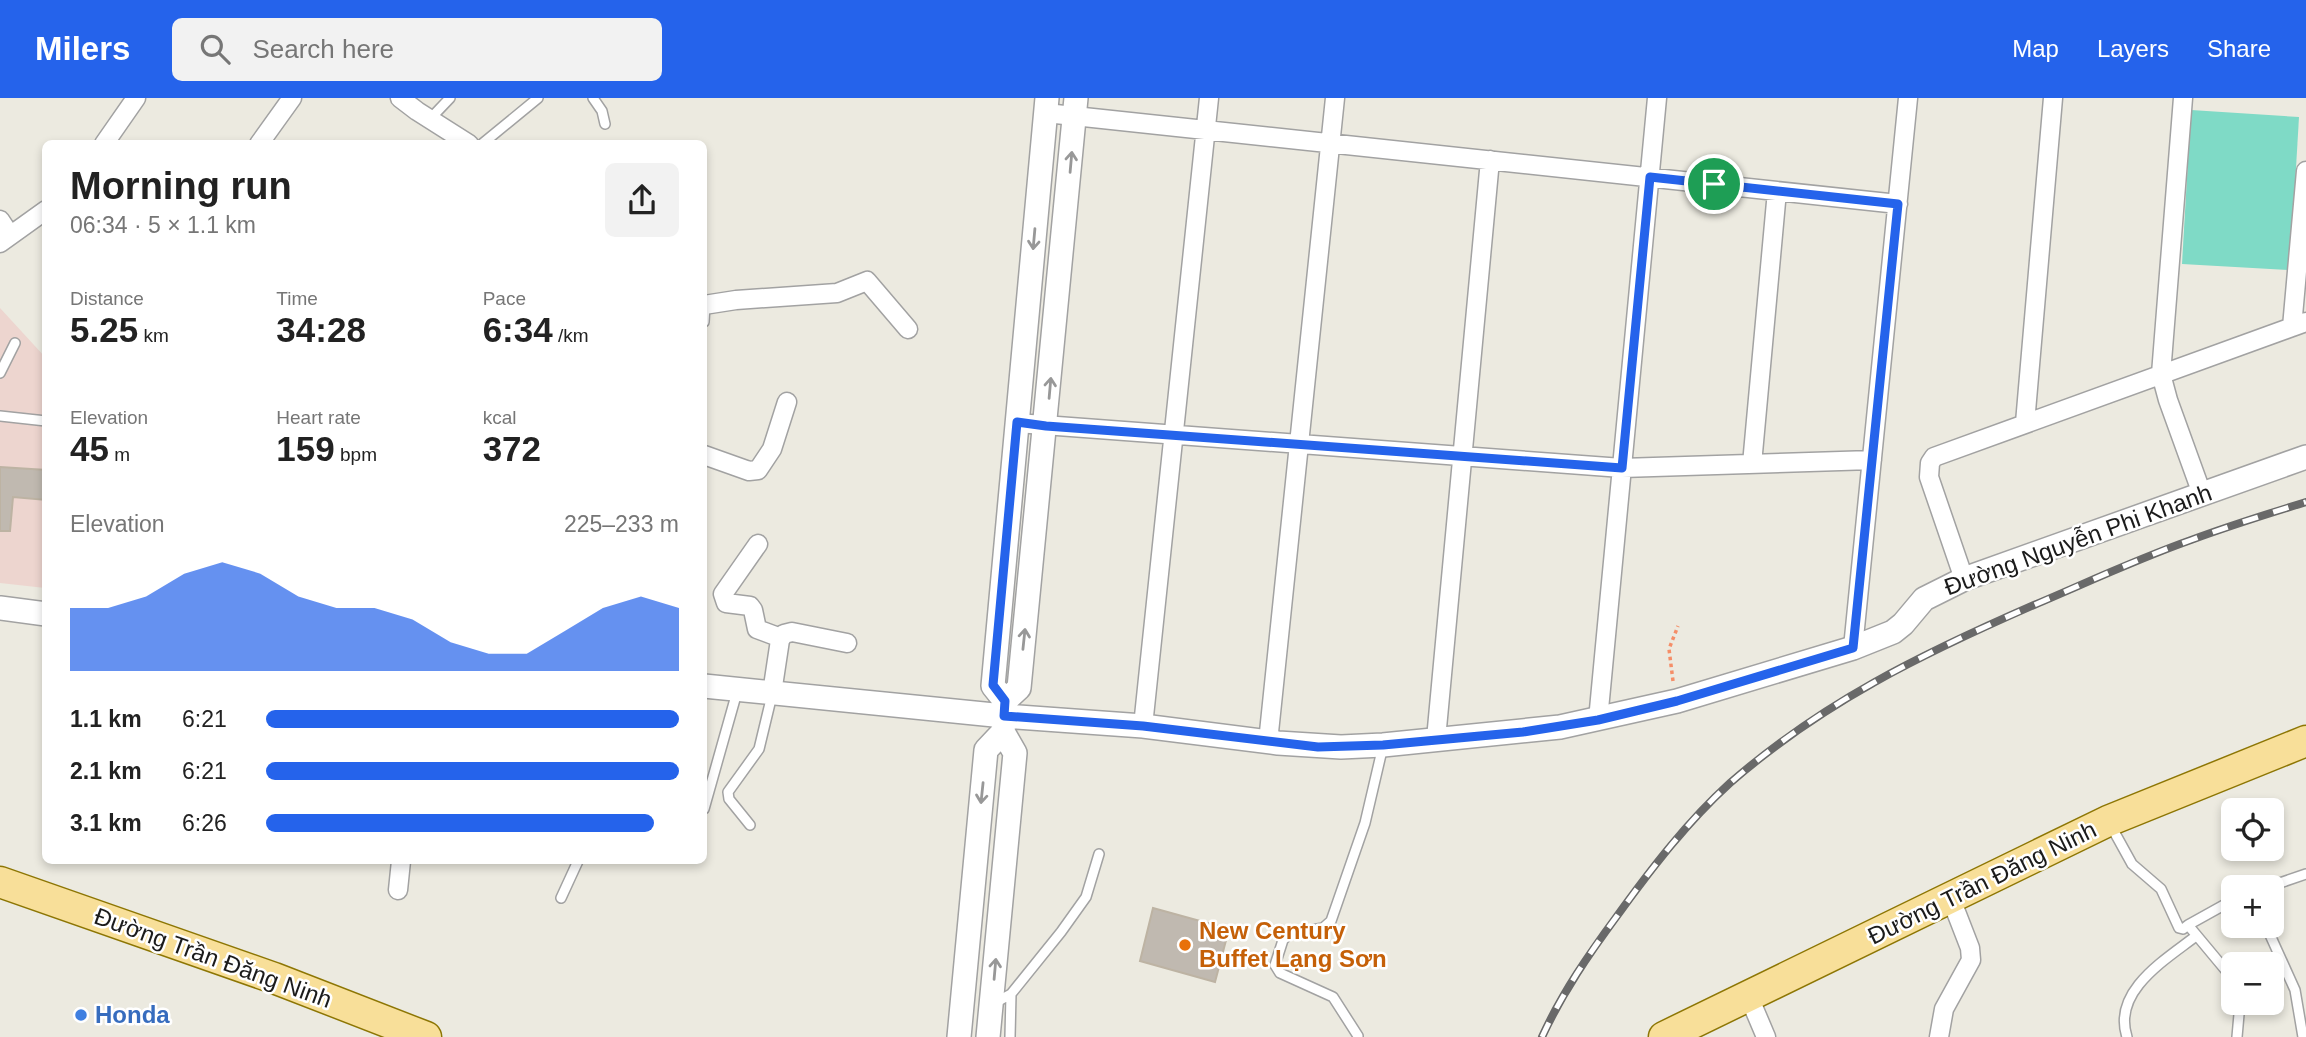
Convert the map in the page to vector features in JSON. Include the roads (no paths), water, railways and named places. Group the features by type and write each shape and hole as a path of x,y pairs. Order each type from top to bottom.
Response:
{"main road":[{"name":"Đường Trần Đăng Ninh","path":"1664,1037 2109,821 2306,741"},
{"name":"Đường Trần Đăng Ninh","path":"0,882 274,978 426,1037"}],"street":[{"path":"107,140 136,98"},
{"path":"262,140 292,98"},
{"path":"400,98 463,140"},
{"path":"1143,726 1209,98"},
{"path":"1268,742 1335,98"},
{"path":"1598,720 1657,98"},
{"path":"1853,648 1908,98"},
{"path":"2025,423 2053,98"},
{"path":"2182,98 2161,374 2202,494"},
{"path":"988,1037 1001,1000 1015,753 993,685 1046,105 1076,106 1205,130 1898,204"},
{"path":"960,1037 986,750 1019,688 1076,106"},
{"path":"1436,739 1490,160"},
{"path":"1964,579 1929,477 1930,463 1940,453 2299,325 2306,171"},
{"path":"1752,464 1777,191"},
{"path":"3,233 42,212"},
{"path":"707,311 836,293 867,281 908,329"},
{"path":"707,455 749,471 758,470 776,442 787,401"},
{"path":"1017,422 1173,436 1622,468 1872,460"},
{"name":"Đường Nguyễn Phi Khanh","path":"707,686 1004,716 1143,726 1318,747 1383,745 1535,730 1598,720 1677,701 1853,648 1892,632 1903,624 1924,598 1964,579 2306,457"},
{"path":"758,544 723,594 723,598 726,603 750,606 757,629 781,638"},
{"path":"0,608 42,613"},
{"path":"772,694 781,638 784,634 792,632 847,643"},
{"path":"398,890 401,864"},
{"path":"1939,1037 1944,1009 1971,960 1970,948 1951,899"},
{"path":"1749,997 1766,1037"}],"lane":[{"path":"430,118 450,98"},
{"path":"487,140 538,98"},
{"path":"593,98 602,111 605,124"},
{"path":"0,373 15,343"},
{"path":"0,416 42,421"},
{"path":"707,798 738,690"},
{"path":"750,825 729,799 728,792 759,749 772,694"},
{"path":"1358,1036 1333,997 1280,974 1275,965 1283,940 1289,934 1323,928 1331,921 1365,823 1383,745"},
{"path":"2109,821 2132,864 2161,889 2179,928 2183,929 2221,907"},
{"path":"1010,1037 1001,1000 1086,897 1099,855"},
{"path":"561,898 577,864"},
{"path":"2284,882 2306,874"},
{"path":"2188,925 2221,965"},
{"path":"2127,1037 2125,1011 2134,990 2157,967 2196,936"},
{"path":"2271,938 2295,990 2303,1037"},
{"path":"2237,1037 2239,1015"}],"railway":[{"path":"1542,1037 1586,959 1670,847 1730,783 1801,728 1913,661 1993,623 2171,547 2306,502"}],"place":[{"name":"New Century Buffet Lạng Sơn","path":"1185,945"},
{"name":"Honda","path":"81,1015"}]}
